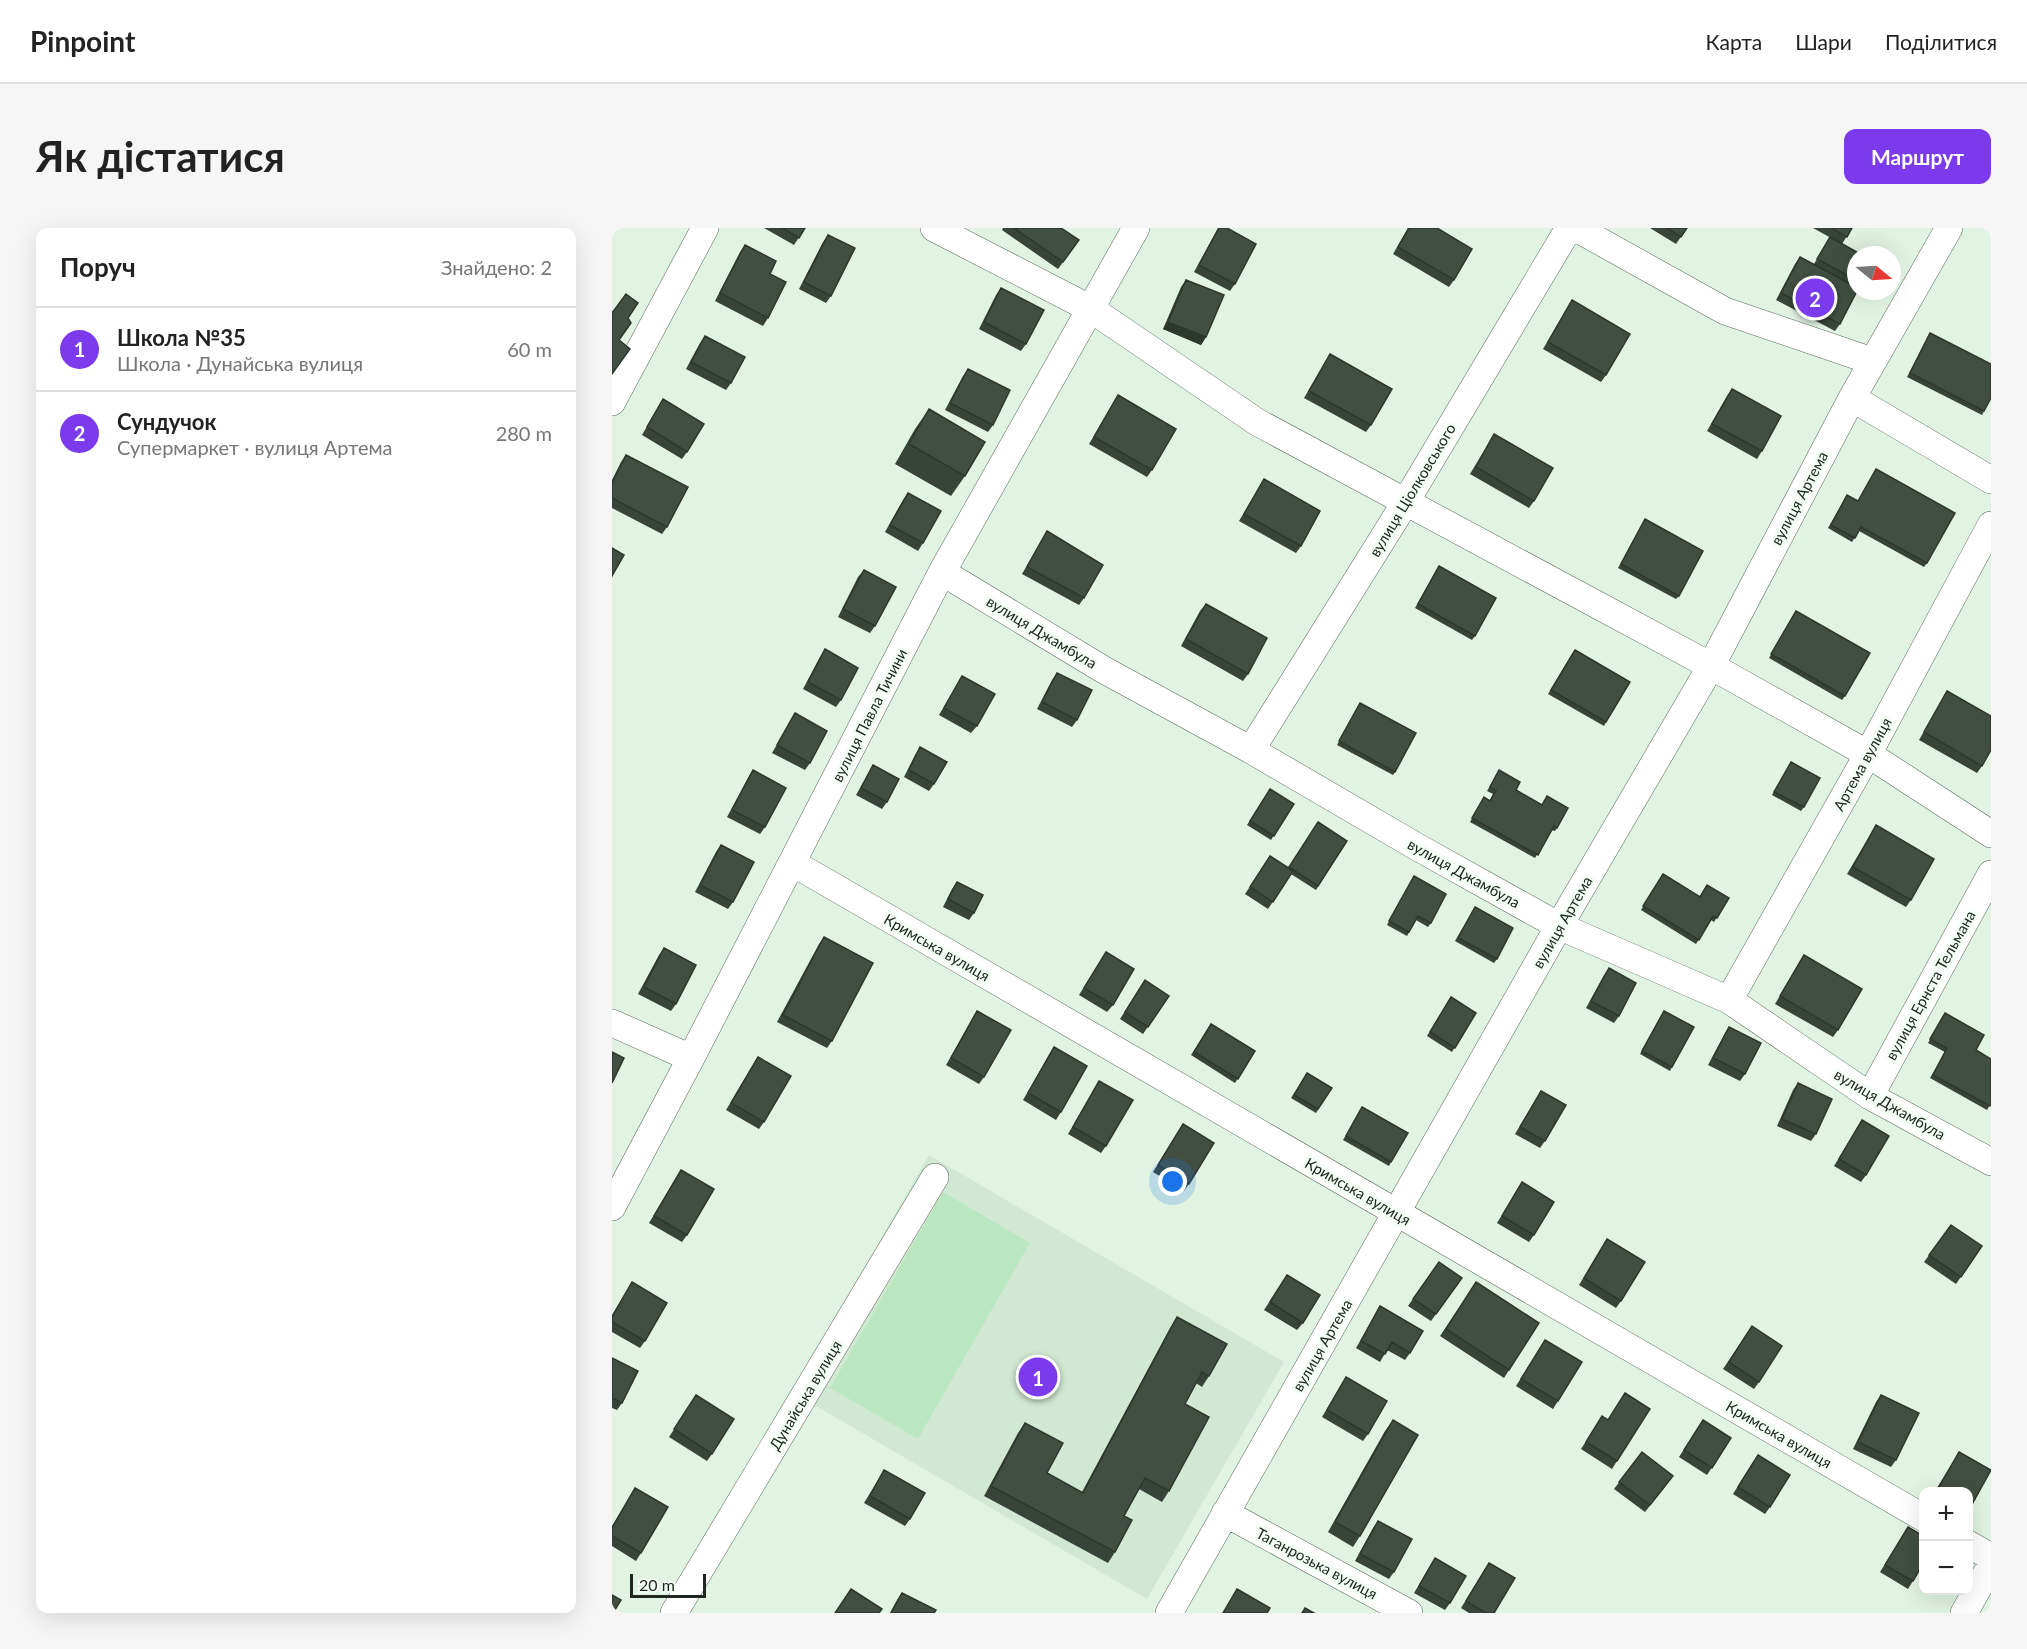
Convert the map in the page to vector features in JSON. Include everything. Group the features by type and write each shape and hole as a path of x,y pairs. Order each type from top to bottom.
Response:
{"street":[{"path":"612,402 705,228"},
{"path":"934,228 1090,309 1257,422 1711,666 1868,754 1991,834"},
{"name":"вулиця Павла Тичини","path":"612,1207 692,1058 942,572 1136,228"},
{"name":"вулиця Ціолковського","path":"1251,750 1405,502 1569,228"},
{"path":"1576,228 1725,311 1872,361"},
{"name":"вулиця Артема","path":"1169,1613 1559,926 1711,666 1872,361 1948,228"},
{"path":"1852,398 1991,480"},
{"name":"Артема вулиця","path":"1729,1000 1868,754 1991,525"},
{"name":"вулиця Джамбула","path":"942,572 1104,670 1251,750 1559,926 1729,1000 1869,1096 1991,1162"},
{"name":"Кримська вулиця","path":"793,863 1919,1516"},
{"name":"вулиця Ернста Тельмана","path":"1869,1096 1991,874"},
{"path":"612,1023 692,1058"},
{"name":"Дунайська вулиця","path":"674,1613 935,1177"},
{"name":"Таганрозька вулиця","path":"1225,1513 1409,1613"},
{"path":"1973,1547 1991,1557"},
{"path":"1964,1613 1991,1565"}],"shaded area":[{"path":"929,1155 1284,1362 1147,1599 792,1392"}],"green space":[{"path":"943,1192 1030,1243 918,1439 830,1388"}],"building":[{"path":"782,228 805,228 799,238"},
{"path":"1014,228 1061,228 1079,240 1063,262"},
{"path":"1219,228 1227,228 1256,244 1235,284 1199,265"},
{"path":"1409,228 1437,228 1472,249 1454,280 1398,247"},
{"path":"1667,228 1687,228 1681,237"},
{"path":"1831,228 1852,228 1847,237"},
{"path":"828,235 855,248 831,296 804,282"},
{"path":"1830,237 1847,247 1847,275 1817,259"},
{"path":"745,245 776,261 770,274 786,282 768,318 720,293"},
{"path":"1800,257 1847,282 1847,300 1852,300 1840,324 1781,293"},
{"path":"1186,280 1224,295 1206,337 1168,322"},
{"path":"1001,288 1044,310 1026,344 984,322"},
{"path":"626,294 638,303 628,318 631,323 619,340 630,349 612,374 612,313"},
{"path":"1572,300 1630,334 1606,375 1548,342"},
{"path":"1930,333 1991,364 1991,398 1984,411 1910,373"},
{"path":"705,336 745,357 731,383 691,362"},
{"path":"1330,354 1392,389 1371,425 1309,391"},
{"path":"968,369 1010,390 993,425 950,403"},
{"path":"1732,389 1781,416 1762,451 1712,424"},
{"path":"1118,395 1176,429 1152,470 1094,437"},
{"path":"663,399 704,424 687,452 647,427"},
{"path":"929,409 985,442 965,476 909,444"},
{"path":"1494,434 1553,468 1534,501 1476,467"},
{"path":"626,455 688,487 667,527 612,498 612,483"},
{"path":"1876,469 1955,513 1927,563 1861,527 1855,538 1831,525 1847,495 1858,501"},
{"path":"1264,479 1320,511 1301,546 1244,514"},
{"path":"908,493 941,511 923,543 890,525"},
{"path":"1645,519 1703,551 1679,596 1621,564"},
{"path":"1047,531 1103,565 1084,598 1027,567"},
{"path":"612,548 624,555 612,576"},
{"path":"1439,566 1496,598 1475,636 1418,604"},
{"path":"864,570 896,587 875,626 843,609"},
{"path":"1206,604 1267,638 1248,674 1186,639"},
{"path":"1796,611 1870,653 1845,696 1771,654"},
{"path":"825,649 858,668 841,700 808,682"},
{"path":"1575,650 1630,682 1606,722 1551,690"},
{"path":"1057,673 1092,690 1077,720 1042,702"},
{"path":"962,676 995,694 977,726 944,708"},
{"path":"1947,691 1991,716 1991,750 1982,766 1924,732"},
{"path":"1360,703 1416,733 1395,772 1339,741"},
{"path":"795,713 827,731 810,763 777,745"},
{"path":"920,747 947,762 934,784 909,770"},
{"path":"1791,762 1820,778 1804,807 1774,792"},
{"path":"873,765 899,779 887,802 861,788"},
{"path":"753,770 786,788 765,827 732,810"},
{"path":"1499,770 1520,782 1516,790 1542,805 1547,796 1568,808 1557,828 1554,826 1538,855 1472,818 1484,797 1490,801 1496,791 1490,787"},
{"path":"1270,789 1294,804 1274,836 1250,821"},
{"path":"1318,822 1347,841 1318,886 1289,867"},
{"path":"1876,825 1934,859 1911,900 1853,867"},
{"path":"721,845 754,862 733,902 700,885"},
{"path":"1270,856 1293,871 1273,902 1250,887"},
{"path":"1663,874 1700,897 1707,885 1729,898 1717,918 1713,916 1699,940 1643,906"},
{"path":"1414,876 1446,894 1431,923 1418,916 1409,932 1389,921"},
{"path":"957,882 983,895 974,913 948,899"},
{"path":"1475,907 1513,928 1497,959 1458,938"},
{"path":"824,937 873,963 832,1041 783,1015"},
{"path":"664,948 696,965 676,1004 644,987"},
{"path":"1106,952 1134,969 1113,1005 1084,988"},
{"path":"1804,955 1862,989 1838,1030 1780,996"},
{"path":"1609,968 1636,983 1619,1016 1591,1001"},
{"path":"1145,980 1169,996 1148,1027 1125,1012"},
{"path":"1451,997 1476,1013 1455,1048 1430,1032"},
{"path":"977,1011 1011,1030 984,1077 951,1058"},
{"path":"1664,1011 1694,1027 1672,1067 1642,1051"},
{"path":"1945,1013 1984,1035 1976,1050 1991,1059 1990,1106 1933,1075 1947,1048 1930,1039"},
{"path":"1211,1024 1255,1051 1238,1079 1194,1052"},
{"path":"1729,1027 1761,1043 1745,1074 1713,1058"},
{"path":"1054,1047 1087,1066 1061,1112 1028,1093"},
{"path":"612,1052 624,1058 612,1083"},
{"path":"758,1057 791,1076 764,1122 731,1103"},
{"path":"1307,1073 1332,1088 1318,1109 1294,1095"},
{"path":"1099,1081 1133,1100 1106,1146 1073,1127"},
{"path":"1798,1083 1832,1099 1816,1134 1782,1119"},
{"path":"1541,1091 1566,1105 1545,1141 1520,1127"},
{"path":"1362,1107 1408,1133 1391,1162 1346,1136"},
{"path":"1862,1120 1889,1136 1866,1175 1839,1159"},
{"path":"1183,1124 1214,1143 1189,1184 1158,1165"},
{"path":"681,1170 714,1189 687,1235 654,1216"},
{"path":"1522,1182 1554,1202 1534,1235 1502,1216"},
{"path":"1951,1225 1982,1246 1961,1277 1929,1255"},
{"path":"1607,1239 1645,1262 1621,1301 1584,1278"},
{"path":"1439,1262 1462,1278 1436,1314 1413,1299"},
{"path":"1287,1275 1320,1295 1303,1323 1270,1302"},
{"path":"632,1282 667,1303 645,1341 612,1322 612,1317"},
{"path":"1476,1282 1539,1323 1509,1370 1446,1329"},
{"path":"1380,1306 1423,1331 1410,1353 1392,1342 1385,1354 1361,1341"},
{"path":"1177,1317 1227,1344 1209,1376 1202,1372 1185,1404 1209,1417 1169,1491 1145,1478 1124,1516 1132,1520 1115,1552 991,1486 1025,1423 1063,1443 1047,1473 1083,1493"},
{"path":"1752,1326 1782,1346 1759,1382 1729,1362"},
{"path":"1545,1340 1582,1362 1558,1401 1521,1379"},
{"path":"612,1358 638,1371 622,1403 612,1398"},
{"path":"1346,1377 1387,1401 1368,1434 1327,1410"},
{"path":"1625,1393 1650,1409 1617,1461 1586,1442 1602,1416 1608,1420"},
{"path":"696,1395 734,1419 712,1454 674,1429"},
{"path":"1881,1395 1919,1413 1896,1460 1858,1442"},
{"path":"1393,1420 1418,1435 1360,1536 1335,1522"},
{"path":"1703,1420 1731,1438 1712,1468 1684,1450"},
{"path":"1642,1452 1673,1476 1650,1505 1619,1482"},
{"path":"1959,1452 1991,1470 1973,1503 1973,1487 1939,1487"},
{"path":"1758,1455 1790,1475 1770,1507 1738,1487"},
{"path":"884,1470 925,1493 910,1519 870,1496"},
{"path":"635,1488 668,1507 641,1553 612,1536 612,1528"},
{"path":"1378,1521 1412,1539 1394,1572 1360,1554"},
{"path":"1908,1527 1919,1534 1919,1571 1913,1581 1885,1565"},
{"path":"1435,1558 1466,1576 1450,1603 1419,1586"},
{"path":"1489,1563 1515,1578 1494,1613 1486,1613 1466,1601"},
{"path":"851,1589 882,1609 879,1613 835,1613"},
{"path":"1237,1589 1270,1608 1267,1613 1223,1613"},
{"path":"902,1593 936,1610 934,1613 891,1613"},
{"path":"612,1595 621,1600 613,1613 612,1613"},
{"path":"1305,1608 1314,1613 1302,1613"}],"place":[{"name":"Сундучок","path":"1815,298"},
{"name":"Школа №35","path":"1038,1377"}]}
